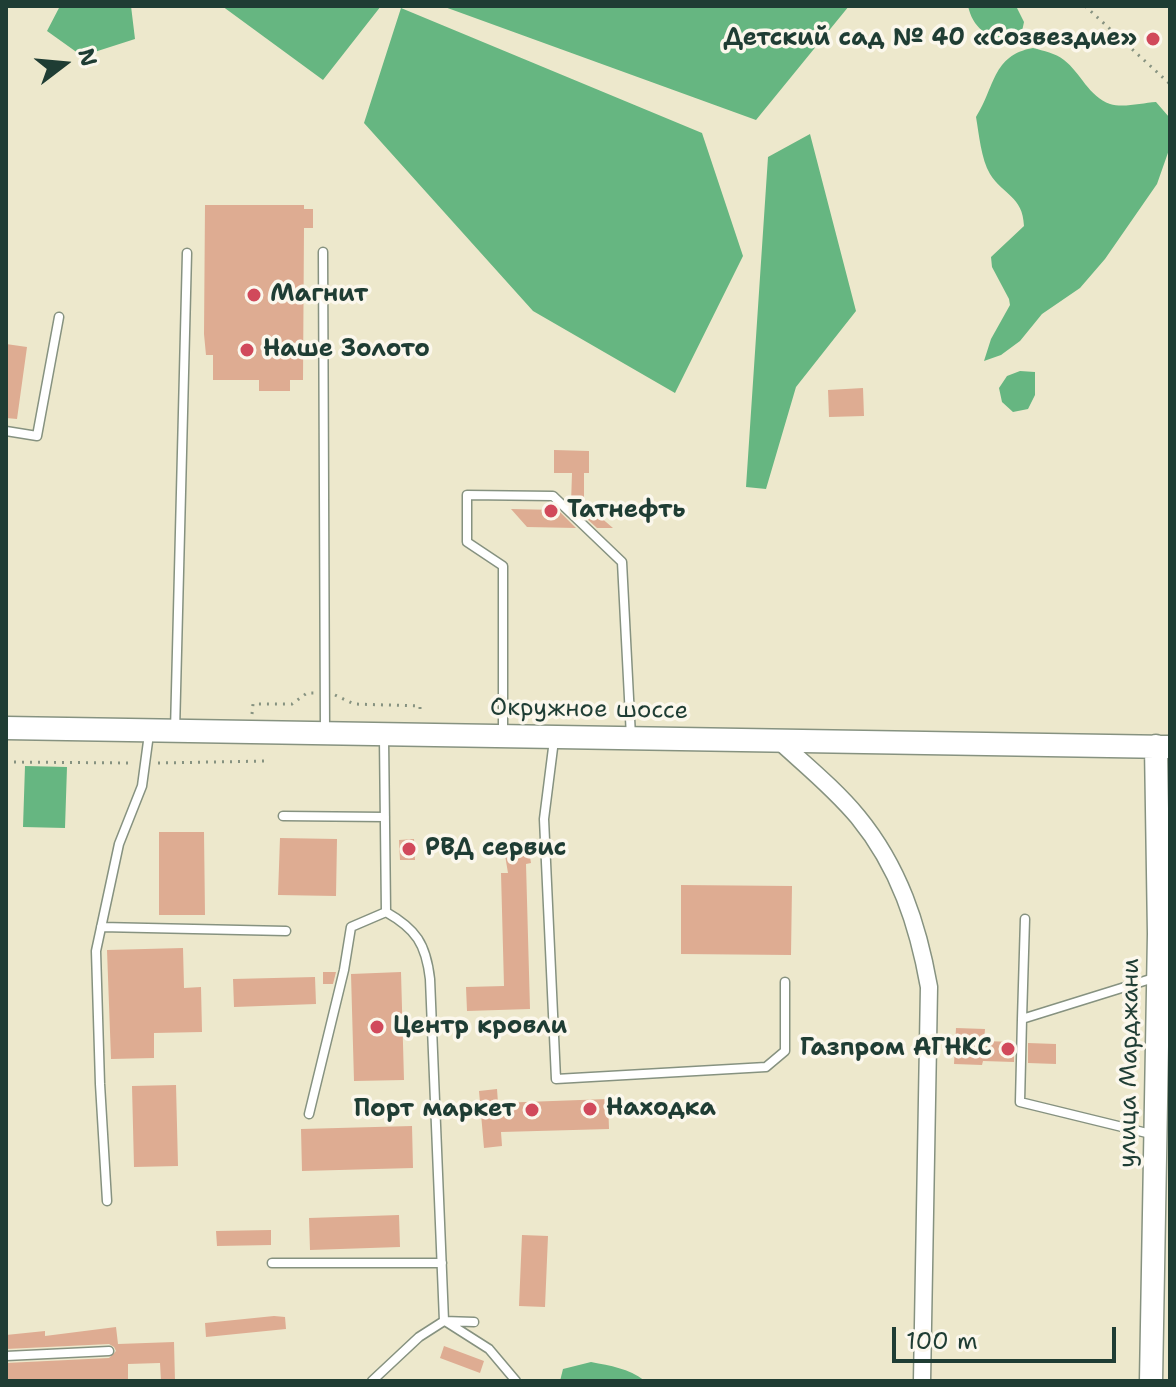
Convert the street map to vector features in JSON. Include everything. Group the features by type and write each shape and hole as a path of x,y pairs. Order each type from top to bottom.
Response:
{"street":[{"name":"Окружное шоссе","path":"6,728 1163,746"},
{"path":"777,739 858,817 888,860 908,900 922,944 929,987 922,1381"},
{"name":"улица Марджани","path":"1151,1381 1161,1277 1155,1135 1158,977 1164,934 1163,746"}],"lane":[{"path":"323,252 325,733"},
{"path":"175,731 187,253"},
{"path":"6,431 37,436 59,317"},
{"path":"503,734 503,566 467,542 467,495 553,496 622,562 631,738"},
{"path":"107,1201 96,951 119,844 142,786 150,731"},
{"path":"383,733 386,912"},
{"path":"555,735 544,819 556,1079 766,1067 785,1051 785,982"},
{"path":"283,816 385,817"},
{"path":"309,1114 344,970 351,927 386,912"},
{"path":"386,912 415,932 428,961 444,1321"},
{"path":"1025,919 1020,1102 1155,1135"},
{"path":"101,927 286,931"},
{"path":"1022,1019 1158,977"},
{"path":"272,1263 442,1263"},
{"path":"444,1321 489,1349 516,1381"},
{"path":"372,1381 419,1337 444,1321 474,1322"},
{"path":"6,1356 109,1351"}],"path":[{"path":"1085,6 1170,84"}],"green space":[{"path":"60,6 131,6 135,39 82,56 47,31"},
{"path":"222,6 381,6 323,80"},
{"path":"442,6 849,6 756,120"},
{"path":"968,6 1016,6 1024,22 1021,36 1003,38 987,34 975,23"},
{"path":"401,8 702,133 743,256 675,393 533,311 364,123"},
{"path":"1033,48 1064,60 1103,101 1115,105 1156,102 1169,117 1170,147 1157,184 1105,259 1080,288 1042,314 1020,341 1001,355 984,361 991,339 1010,305 992,267 991,257 1024,226 1020,208 987,168 976,117 1002,65 1009,58"},
{"path":"810,134 856,311 796,387 766,489 746,487 768,157"},
{"path":"1020,371 1035,372 1035,395 1028,409 1013,412 1002,402 999,388 1007,376"},
{"path":"25,766 67,767 65,828 23,827"},
{"path":"591,1362 626,1370 645,1381 560,1381 563,1369"}],"building":[{"name":"Магнит","path":"205,205 304,205 304,209 313,209 313,228 304,228 303,380 290,380 290,391 259,391 259,380 213,380 213,355 206,355 204,334"},
{"path":"6,344 27,347 17,419 6,418"},
{"path":"863,388 864,416 829,417 828,390"},
{"path":"554,450 589,451 589,473 584,473 584,510 592,510 613,528 597,528 571,504 572,473 554,473"},
{"path":"511,509 558,510 576,528 527,527"},
{"path":"159,832 204,832 205,915 159,915"},
{"path":"280,838 337,839 336,896 278,895"},
{"path":"414,839 415,860 400,860 399,840"},
{"path":"529,851 531,863 526,864 530,1009 467,1011 466,987 504,986 501,873 508,873 505,855"},
{"path":"681,885 792,886 791,955 681,954"},
{"path":"183,948 184,988 201,987 202,1032 154,1033 154,1058 111,1059 107,950"},
{"path":"323,972 336,972 333,984 323,984"},
{"name":"Центр кровли","path":"401,972 404,1080 354,1081 351,974"},
{"path":"315,977 316,1004 234,1007 233,979"},
{"path":"956,1028 985,1029 984,1041 1014,1042 1014,1062 954,1064"},
{"path":"1028,1043 1056,1044 1056,1064 1028,1063"},
{"path":"176,1085 178,1166 134,1167 132,1086"},
{"path":"497,1089 498,1103 608,1099 609,1129 501,1132 502,1146 484,1148 479,1091"},
{"path":"412,1126 413,1168 302,1171 301,1129"},
{"path":"399,1215 400,1247 310,1250 309,1218"},
{"path":"271,1230 271,1245 217,1246 216,1231"},
{"path":"522,1235 548,1236 545,1307 519,1306"},
{"path":"285,1317 286,1329 206,1337 205,1323"},
{"path":"116,1327 118,1344 174,1342 175,1381 161,1381 160,1363 128,1364 128,1381 7,1381 6,1363 109,1358 116,1351 109,1344 6,1349 6,1335 45,1331 45,1336"},
{"path":"444,1346 484,1361 480,1373 440,1358"}],"place":[{"name":"Детский сад № 40 «Созвездие»","path":"1153,39"},
{"name":"Магнит","path":"254,295"},
{"name":"Наше Золото","path":"247,350"},
{"name":"Татнефть","path":"551,511"},
{"name":"РВД сервис","path":"409,849"},
{"name":"Центр кровли","path":"377,1027"},
{"name":"Газпром АГНКС","path":"1008,1049"},
{"name":"Находка","path":"590,1109"},
{"name":"Порт маркет","path":"532,1110"}]}
